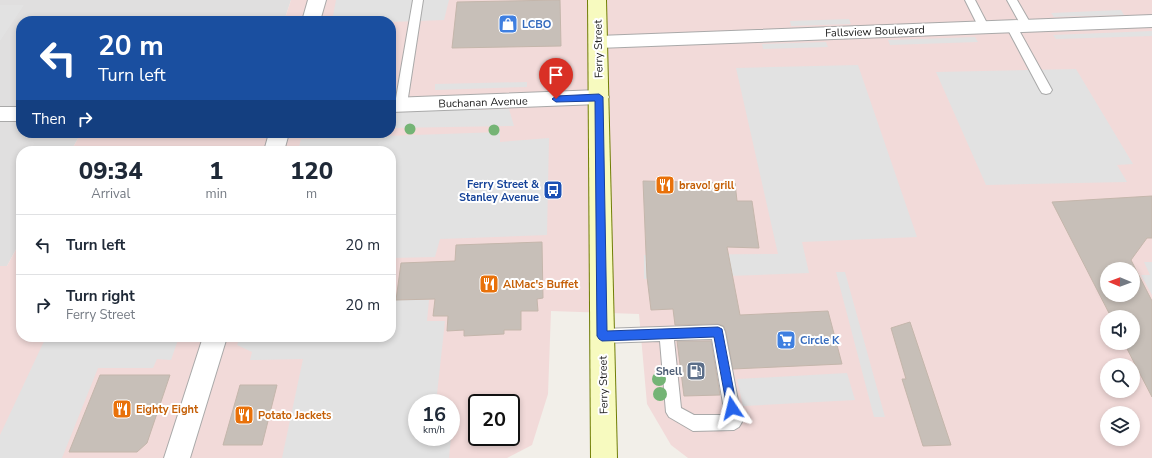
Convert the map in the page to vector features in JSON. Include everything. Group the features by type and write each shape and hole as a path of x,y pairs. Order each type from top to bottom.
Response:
{"main road":[{"name":"Ferry Street","path":"597,0 604,458"}],"street":[{"path":"312,16 317,0"},
{"name":"Fallsview Boulevard","path":"598,42 1152,21"},
{"name":"Buchanan Avenue","path":"396,104 599,97"},
{"path":"0,114 16,114"},
{"path":"177,458 213,342"}],"lane":[{"path":"396,104 418,0"},
{"path":"970,0 984,27"},
{"path":"1012,0 1019,26 1046,90"},
{"path":"602,336 718,332 734,422 693,423 674,412 666,334"}],"shaded area":[{"path":"0,0 291,0 286,16 16,16 16,138 78,138 74,146 16,146 16,249 7,266 0,266"},
{"path":"291,0 1152,0 1152,458 688,458 671,445 647,404 639,314 551,311 548,394 532,445 507,458 0,458 0,266 7,266 16,249 16,342 396,342 396,146 74,146 78,138 396,138 396,16 286,16"},
{"path":"336,0 449,0 444,20 396,22 396,16 333,16"},
{"path":"0,5 24,5 16,16 0,41"},
{"path":"1121,10 1124,15 1054,17 1051,13"},
{"path":"849,19 851,24 791,26 790,21"},
{"path":"1152,31 1152,36 1056,39 1053,35"},
{"path":"975,37 978,42 890,45 888,40"},
{"path":"826,42 828,47 763,49 762,44"},
{"path":"858,65 917,237 802,242 809,273 644,279 644,255 778,254 736,68"},
{"path":"1076,69 1133,164 1117,165 1127,182 986,185 936,72"},
{"path":"527,82 527,87 435,90 435,84"},
{"path":"509,109 514,126 396,128 396,111"},
{"path":"500,132 500,142 549,138 547,235 440,239 435,257 396,258 396,146 299,146 301,139 396,138 396,136"},
{"path":"1144,262 1152,262 1152,295 1141,275 1150,275"},
{"path":"836,272 845,272 885,417 874,417"},
{"path":"396,300 429,300 427,321 445,321 437,394 408,394 408,446 450,446 449,458 282,458 303,359 250,360 252,352 237,345 238,342 396,342"},
{"path":"44,342 177,342 171,360 157,359 153,368 98,368 62,458 0,458 0,435"},
{"path":"847,373 855,400 743,406 737,379"}],"building":[{"name":"LCBO","path":"560,0 561,46 452,48 457,2"},
{"path":"643,181 735,183 737,201 752,201 759,248 727,247 740,315 828,311 842,364 733,369 724,326 718,324 675,325 673,309 651,310 647,277"},
{"path":"1152,196 1152,238 1147,238 1131,260 1132,262 1100,262 1100,296 1052,202"},
{"path":"542,242 543,298 537,299 538,311 521,311 521,330 504,330 504,334 464,336 464,330 447,331 448,316 433,316 435,299 396,300 401,263 455,261 456,245"},
{"path":"1140,278 1152,301 1152,397 1140,374 1140,358 1132,358 1128,350 1140,350 1140,310 1107,310 1103,302 1140,302"},
{"path":"910,322 951,445 923,446 902,379 906,379 891,328"},
{"path":"677,341 711,341 720,395 684,396"},
{"name":"Eighty Eight","path":"100,375 170,375 147,443 137,452 69,452"},
{"path":"240,385 277,385 262,445 223,445"}],"place":[{"name":"LCBO","path":"508,24"},
{"name":"bravo! grill","path":"665,185"},
{"name":"Ferry Street & Stanley Avenue","path":"553,190"},
{"name":"AlMac's Buffet","path":"489,284"},
{"name":"Circle K","path":"786,340"},
{"name":"Shell","path":"696,371"},
{"name":"Eighty Eight","path":"122,409"},
{"name":"Potato Jackets","path":"244,415"}],"route":[{"path":"556,99 599,97 602,336 718,332 732,408"}]}
